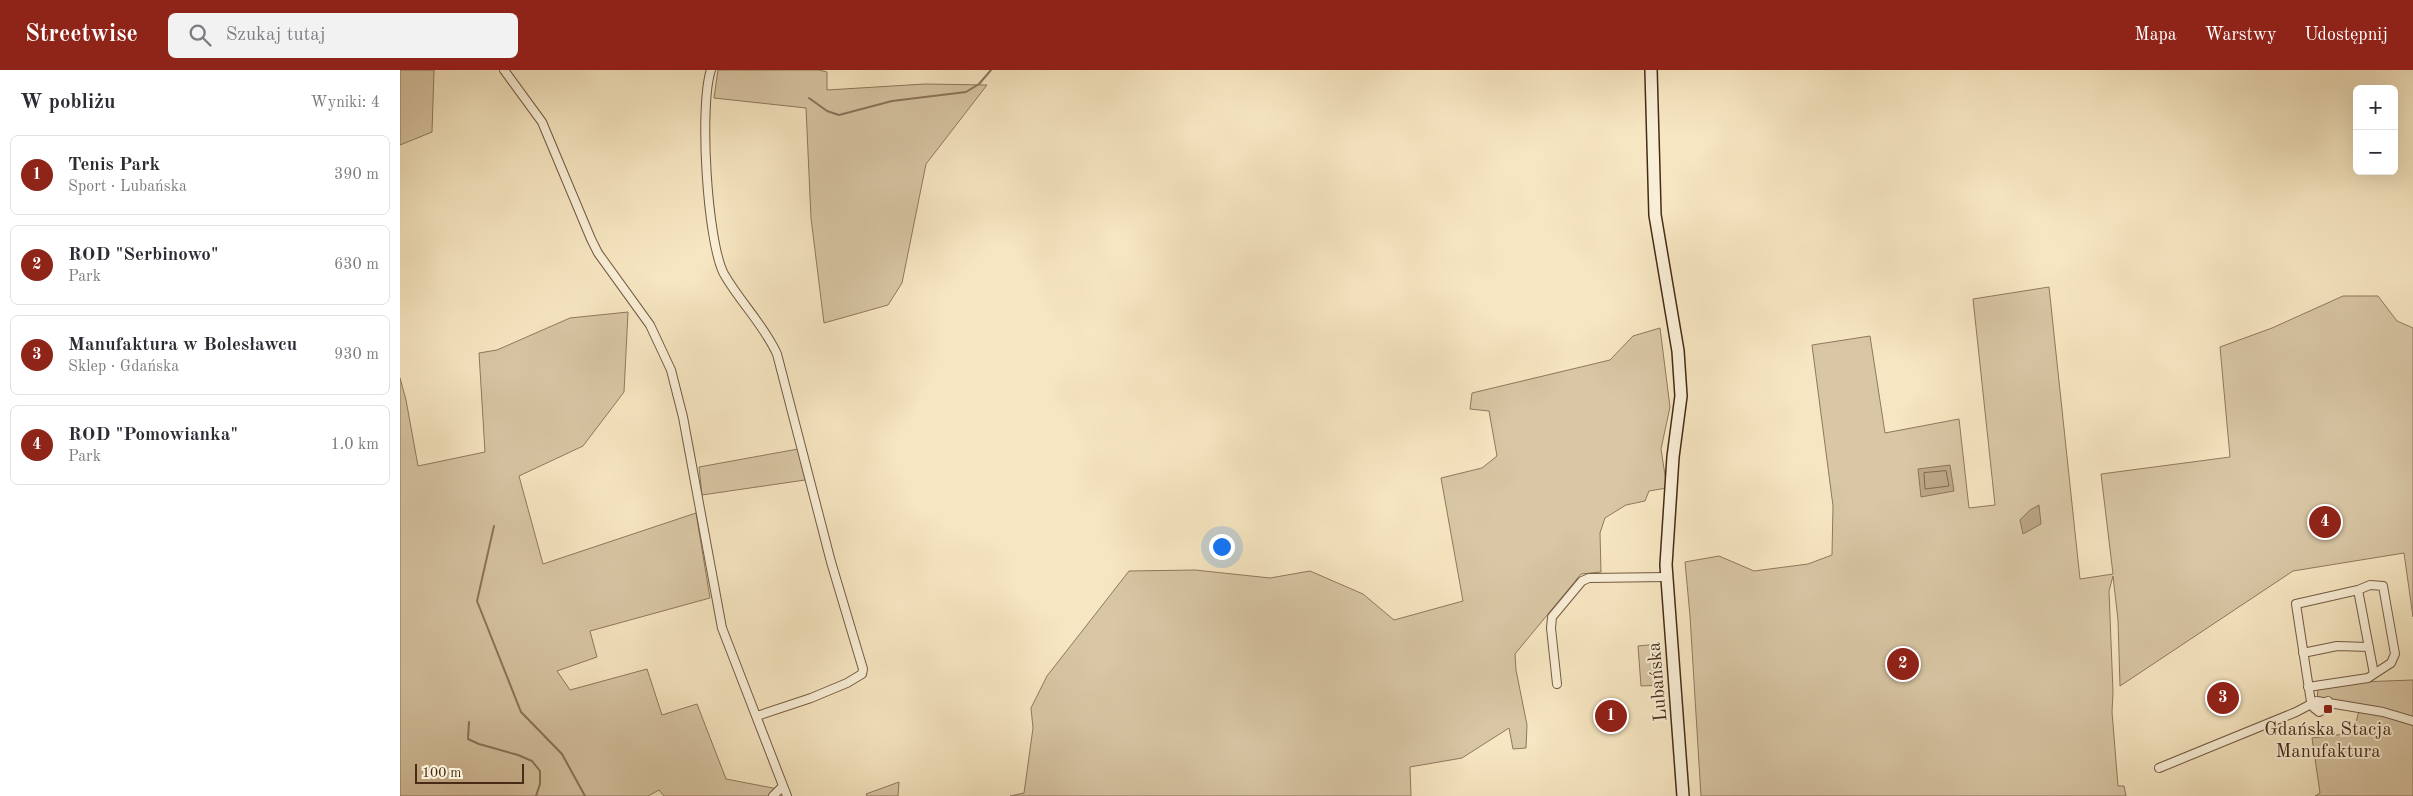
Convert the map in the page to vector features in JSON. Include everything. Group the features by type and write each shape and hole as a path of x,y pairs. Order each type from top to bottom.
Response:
{"street":[{"path":"504,70 542,122 594,246 650,325 671,370 685,426 722,628 787,796"},
{"path":"711,70 706,90 706,151 716,250 725,275 770,340 777,354 829,555 862,669 862,674 846,683 811,698 757,716"},
{"name":"Lubańska","path":"1650,70 1655,215 1678,352 1681,396 1673,457 1666,565 1683,796"},
{"path":"1557,684 1551,628 1552,617 1582,581 1589,578 1667,577"},
{"path":"2308,686 2368,678 2391,664 2396,654 2384,586 2378,584 2362,587 2358,590 2296,604 2308,686 2314,701 2314,708 2319,712 2323,710 2323,704 2328,701"},
{"path":"2358,590 2374,674"},
{"path":"2303,652 2337,646 2369,647"},
{"path":"2159,768 2296,712 2314,701 2328,701 2392,714 2413,721"},
{"path":"774,796 783,786"}],"shaded area":[{"path":"400,70 434,70 432,132 400,145"},
{"path":"718,70 819,70 827,72 827,90 925,84 987,85 926,164 902,283 888,305 824,323 811,218 806,108 714,98"},
{"path":"2049,287 2080,579 2113,574 2101,474 2230,457 2220,347 2272,328 2343,296 2378,296 2397,321 2413,328 2413,617 2404,553 2293,571 2120,686 2118,620 2113,576 2109,591 2112,712 2118,786 2124,786 2126,796 1701,796 1685,562 1719,556 1754,571 1808,564 1832,555 1833,506 1812,345 1870,336 1885,433 1959,419 1969,508 1995,505 1973,299"},
{"path":"628,312 624,392 583,446 519,476 543,564 696,513 710,598 590,631 597,657 557,671 570,690 647,669 662,715 697,704 726,779 778,789 772,796 664,796 659,790 648,796 400,796 400,378 418,466 485,452 479,353 497,350 570,318"},
{"path":"1660,328 1670,407 1661,449 1667,488 1649,491 1645,501 1626,505 1605,518 1600,533 1601,572 1581,574 1515,654 1516,670 1527,725 1526,748 1513,749 1509,728 1462,758 1410,767 1411,796 1010,796 1024,793 1033,728 1031,708 1047,676 1129,571 1195,570 1270,578 1310,571 1363,594 1394,620 1463,601 1441,478 1482,468 1497,456 1489,411 1470,409 1472,393 1610,360 1633,336"},
{"path":"798,449 805,480 702,495 699,467"},
{"path":"1659,644 1663,685 1641,686 1638,646"},
{"path":"2413,680 2413,796 2315,796 2320,793 2312,738 2353,733 2359,711 2317,701 2318,688 2358,682"},
{"path":"899,782 898,796 867,796 866,794"}],"water":[{"path":"1950,465 1954,491 1921,497 1918,469"},
{"path":"2039,505 2041,524 2023,534 2020,520 2030,510"}],"waterway":[{"path":"809,98 827,111 839,115 892,101 966,92 979,84 991,70"},
{"path":"494,526 477,601 521,712 562,754 585,796"},
{"path":"469,722 468,739 532,761 540,771 540,784 536,796"}],"place":[{"name":"ROD \"Pomowianka\"","path":"2325,522"},
{"name":"ROD \"Serbinowo\"","path":"1903,664"},
{"name":"Manufaktura w Bolesławcu","path":"2223,698"},
{"name":"Gdańska Stacja Manufaktura","path":"2328,709"},
{"name":"Tenis Park","path":"1611,716"}]}
